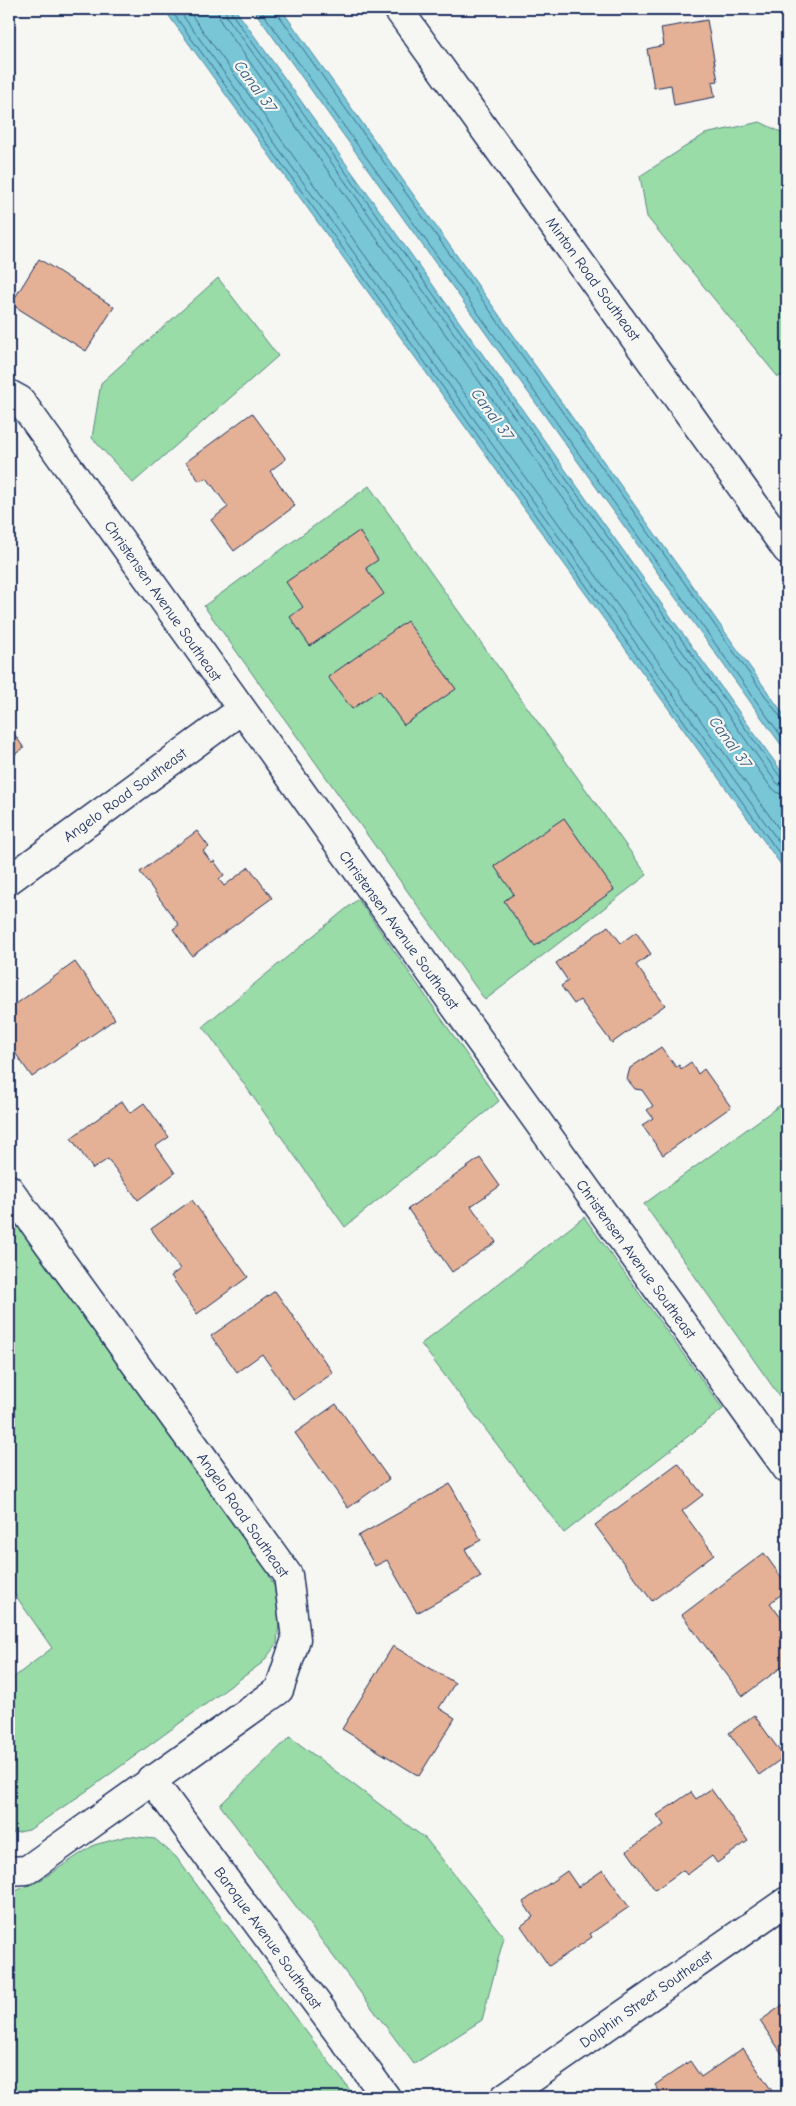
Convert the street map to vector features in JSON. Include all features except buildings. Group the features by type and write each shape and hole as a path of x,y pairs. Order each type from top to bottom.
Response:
{"street":[{"name":"Minton Road Southeast","path":"398,9 787,550"},
{"name":"Christensen Avenue Southeast","path":"9,394 20,400 787,1470"},
{"name":"Angelo Road Southeast","path":"9,880 241,710"},
{"name":"Angelo Road Southeast","path":"9,1189 288,1575 296,1639 279,1690 26,1870 9,1870"},
{"name":"Baroque Avenue Southeast","path":"151,1780 386,2097"},
{"name":"Dolphin Street Southeast","path":"505,2097 787,1901"}],"green space":[{"path":"760,122 787,135 787,374 778,377 647,217 640,176 705,134"},
{"path":"218,278 278,356 133,483 92,438 101,383"},
{"path":"369,486 647,875 485,1000 204,606"},
{"path":"358,899 499,1101 345,1227 203,1026"},
{"path":"787,1100 787,1407 644,1204"},
{"path":"9,1210 263,1562 281,1601 277,1644 262,1663 91,1788 29,1830 9,1834 9,1681 52,1648 9,1586"},
{"path":"584,1217 723,1409 564,1533 421,1344"},
{"path":"290,1737 426,1839 504,1937 482,2020 414,2064 220,1805"},
{"path":"128,1836 155,1839 176,1857 355,2097 9,2097 9,1894 42,1879 94,1845"}],"water":[{"name":"Canal 37","path":"164,9 235,9 787,779 787,873"},
{"path":"253,9 281,9 787,719 787,753"}]}
